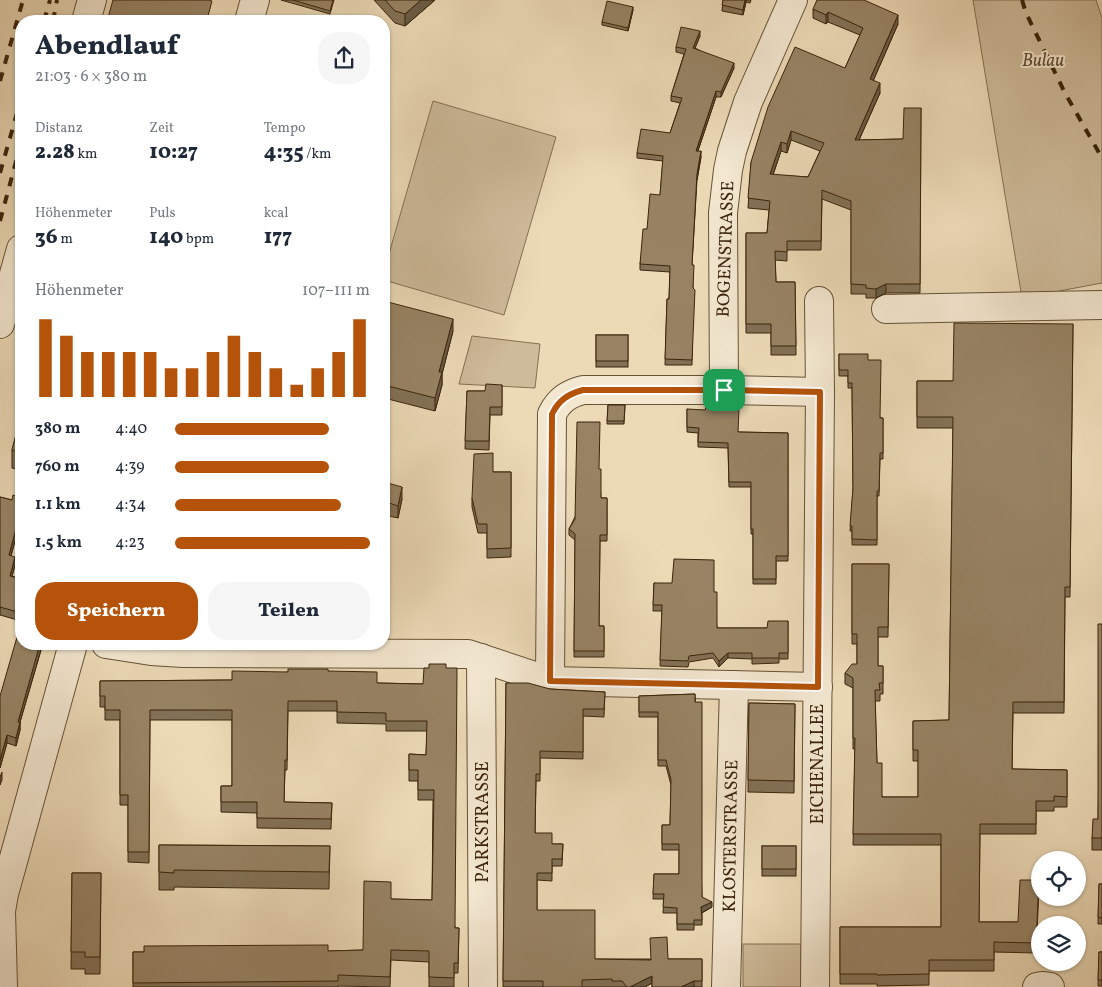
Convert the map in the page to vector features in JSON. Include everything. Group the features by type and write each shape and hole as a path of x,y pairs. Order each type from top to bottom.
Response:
{"street":[{"path":"88,15 92,0"},
{"path":"251,15 255,0"},
{"name":"BOGENSTRASSE","path":"724,390 723,213 728,170 732,151 748,102 793,0"},
{"path":"0,324 15,270"},
{"name":"EICHENALLEE","path":"815,987 820,392 819,301"},
{"path":"886,309 1102,305"},
{"path":"550,681 552,414 556,406 569,394 583,390 820,392"},
{"path":"2,987 0,911 70,650"},
{"path":"145,650 183,653 468,654 550,681 818,687"},
{"name":"PARKSTRASSE","path":"481,658 483,987"},
{"name":"KLOSTERSTRASSE","path":"726,987 734,685"},
{"path":"1037,987 1050,987"}],"green space":[{"name":"Bulau","path":"973,0 1096,0 1102,18 1102,283 1022,298"},
{"path":"433,101 556,137 504,315 390,282 390,250"},
{"path":"472,336 540,344 535,388 459,384"},
{"path":"743,944 801,944 801,987 743,987"}],"building":[{"path":"113,0 212,1 208,15 109,15"},
{"path":"293,0 333,0 330,11"},
{"path":"385,0 421,0 405,14 395,11"},
{"path":"723,0 745,0 743,10 722,5"},
{"path":"817,0 864,0 898,15 870,79 880,83 855,140 903,139 904,108 921,108 920,284 886,284 876,289 866,288 866,285 851,284 851,201 822,190 821,241 787,241 787,252 775,251 776,282 795,282 796,346 771,346 771,324 746,324 746,233 767,233 770,201 748,198 751,162 768,107 795,47 845,68 863,28 828,12 826,15 813,9","holes":["791,131 824,143 808,177 770,174 781,142 787,144"]},
{"path":"607,1 633,7 628,28 602,22"},
{"path":"681,27 700,31 693,48 734,63 721,92 716,91 696,151 701,151 697,174 692,265 694,265 693,288 695,290 692,360 665,359 670,266 640,264 643,229 647,229 650,194 660,195 663,156 637,153 641,129 670,133 682,98 671,96 686,49 676,47"},
{"path":"390,303 453,319 439,372 442,372 435,398 390,387"},
{"path":"954,323 1073,324 1070,587 1065,587 1064,702 1013,702 1012,769 1067,770 1067,797 1054,796 1054,801 1036,801 1036,824 980,824 979,922 1018,922 1020,880 1031,880 1031,906 1038,906 1037,916 1031,916 1031,943 994,942 994,960 929,960 929,974 840,974 840,927 941,927 941,834 853,834 855,738 853,738 853,678 845,673 852,664 857,664 857,634 852,634 852,564 889,564 888,627 878,627 878,666 883,666 883,683 879,683 880,690 875,690 877,763 882,763 882,797 918,797 918,750 913,750 913,721 949,720 953,417 917,417 917,381 953,381"},
{"path":"596,335 628,335 628,361 596,361"},
{"path":"839,354 868,354 868,360 881,360 880,418 883,418 883,453 880,453 879,491 877,491 877,540 852,539 852,526 850,526 853,488 852,383 848,383 848,370 839,370"},
{"path":"486,384 502,385 502,407 490,407 489,441 465,441 467,391 485,391"},
{"path":"608,405 625,405 624,421 607,421"},
{"path":"706,407 739,409 738,432 788,433 788,556 776,556 776,579 753,579 751,482 729,482 728,443 698,442 699,428 687,427 687,409 705,410"},
{"path":"577,422 600,422 599,469 601,469 601,498 607,498 607,535 600,535 599,626 604,626 604,651 574,651 575,534 569,529 575,519"},
{"path":"15,439 15,451 12,450"},
{"path":"493,453 493,472 511,472 511,548 487,549 487,524 478,524 472,498 474,454"},
{"path":"390,484 402,487 398,506 390,503"},
{"path":"13,495 15,496 15,533 9,555 15,557 10,576 15,577 15,611 0,607 0,497 12,500"},
{"path":"674,559 714,560 714,592 717,592 717,628 767,628 768,621 788,621 788,653 779,653 779,658 752,658 752,653 728,653 719,661 713,653 689,656 688,661 660,660 662,605 653,605 654,583 672,583"},
{"path":"1098,624 1102,624 1102,838 1092,838 1093,819 1098,819"},
{"path":"15,644 15,650 38,650 18,722 20,722 16,738 7,735 0,760 0,696"},
{"path":"429,664 446,664 446,668 457,668 455,928 459,928 458,963 454,963 454,978 429,977 429,951 391,950 390,977 338,975 338,981 133,983 133,952 144,952 144,946 328,945 328,951 363,950 364,881 391,882 391,899 432,900 434,790 418,790 418,770 409,770 409,754 426,755 427,721 386,721 386,713 337,712 337,701 288,701 284,802 332,803 331,819 257,818 257,802 221,802 221,786 232,786 232,710 150,710 149,852 128,852 128,795 120,795 120,710 105,710 105,696 100,696 100,681 232,680 232,671 288,672 288,669 328,669 328,671 377,672 377,683 423,684 424,668 429,668"},
{"path":"506,683 528,683 550,689 605,692 604,709 583,709 583,752 540,751 540,774 536,774 535,833 552,833 552,844 563,844 562,859 552,859 552,873 537,873 537,910 595,910 595,959 651,960 650,938 667,937 668,959 702,959 702,981 694,981 681,987 652,987 652,976 630,987 627,987 622,981 612,981 612,979 582,980 582,987 543,987 543,981 503,981"},
{"path":"695,694 695,702 702,702 702,897 712,902 701,907 702,920 694,920 694,924 677,924 677,908 663,907 664,894 653,894 654,874 679,874 679,844 662,844 662,825 670,825 671,780 666,760 658,760 658,712 639,712 639,696"},
{"path":"749,703 795,704 794,781 748,780"},
{"path":"159,845 330,846 329,872 174,870 174,873 159,872"},
{"path":"762,846 796,846 796,869 762,869"},
{"path":"72,873 101,873 100,957 85,957 85,952 71,952"},
{"path":"1099,884 1102,884 1102,918 1098,917"},
{"path":"1099,952 1102,952 1102,980 1098,980"}],"railway":[{"path":"19,15 23,0"},
{"path":"46,15 50,0"},
{"path":"54,15 57,0"},
{"path":"1022,0 1026,13 1065,93 1102,158"},
{"path":"0,81 15,28"},
{"path":"0,173 15,120"},
{"path":"0,221 15,165"}],"route":[{"path":"583,390 724,390 820,392 818,687 550,681 552,414 556,406 569,394 583,390"}]}
